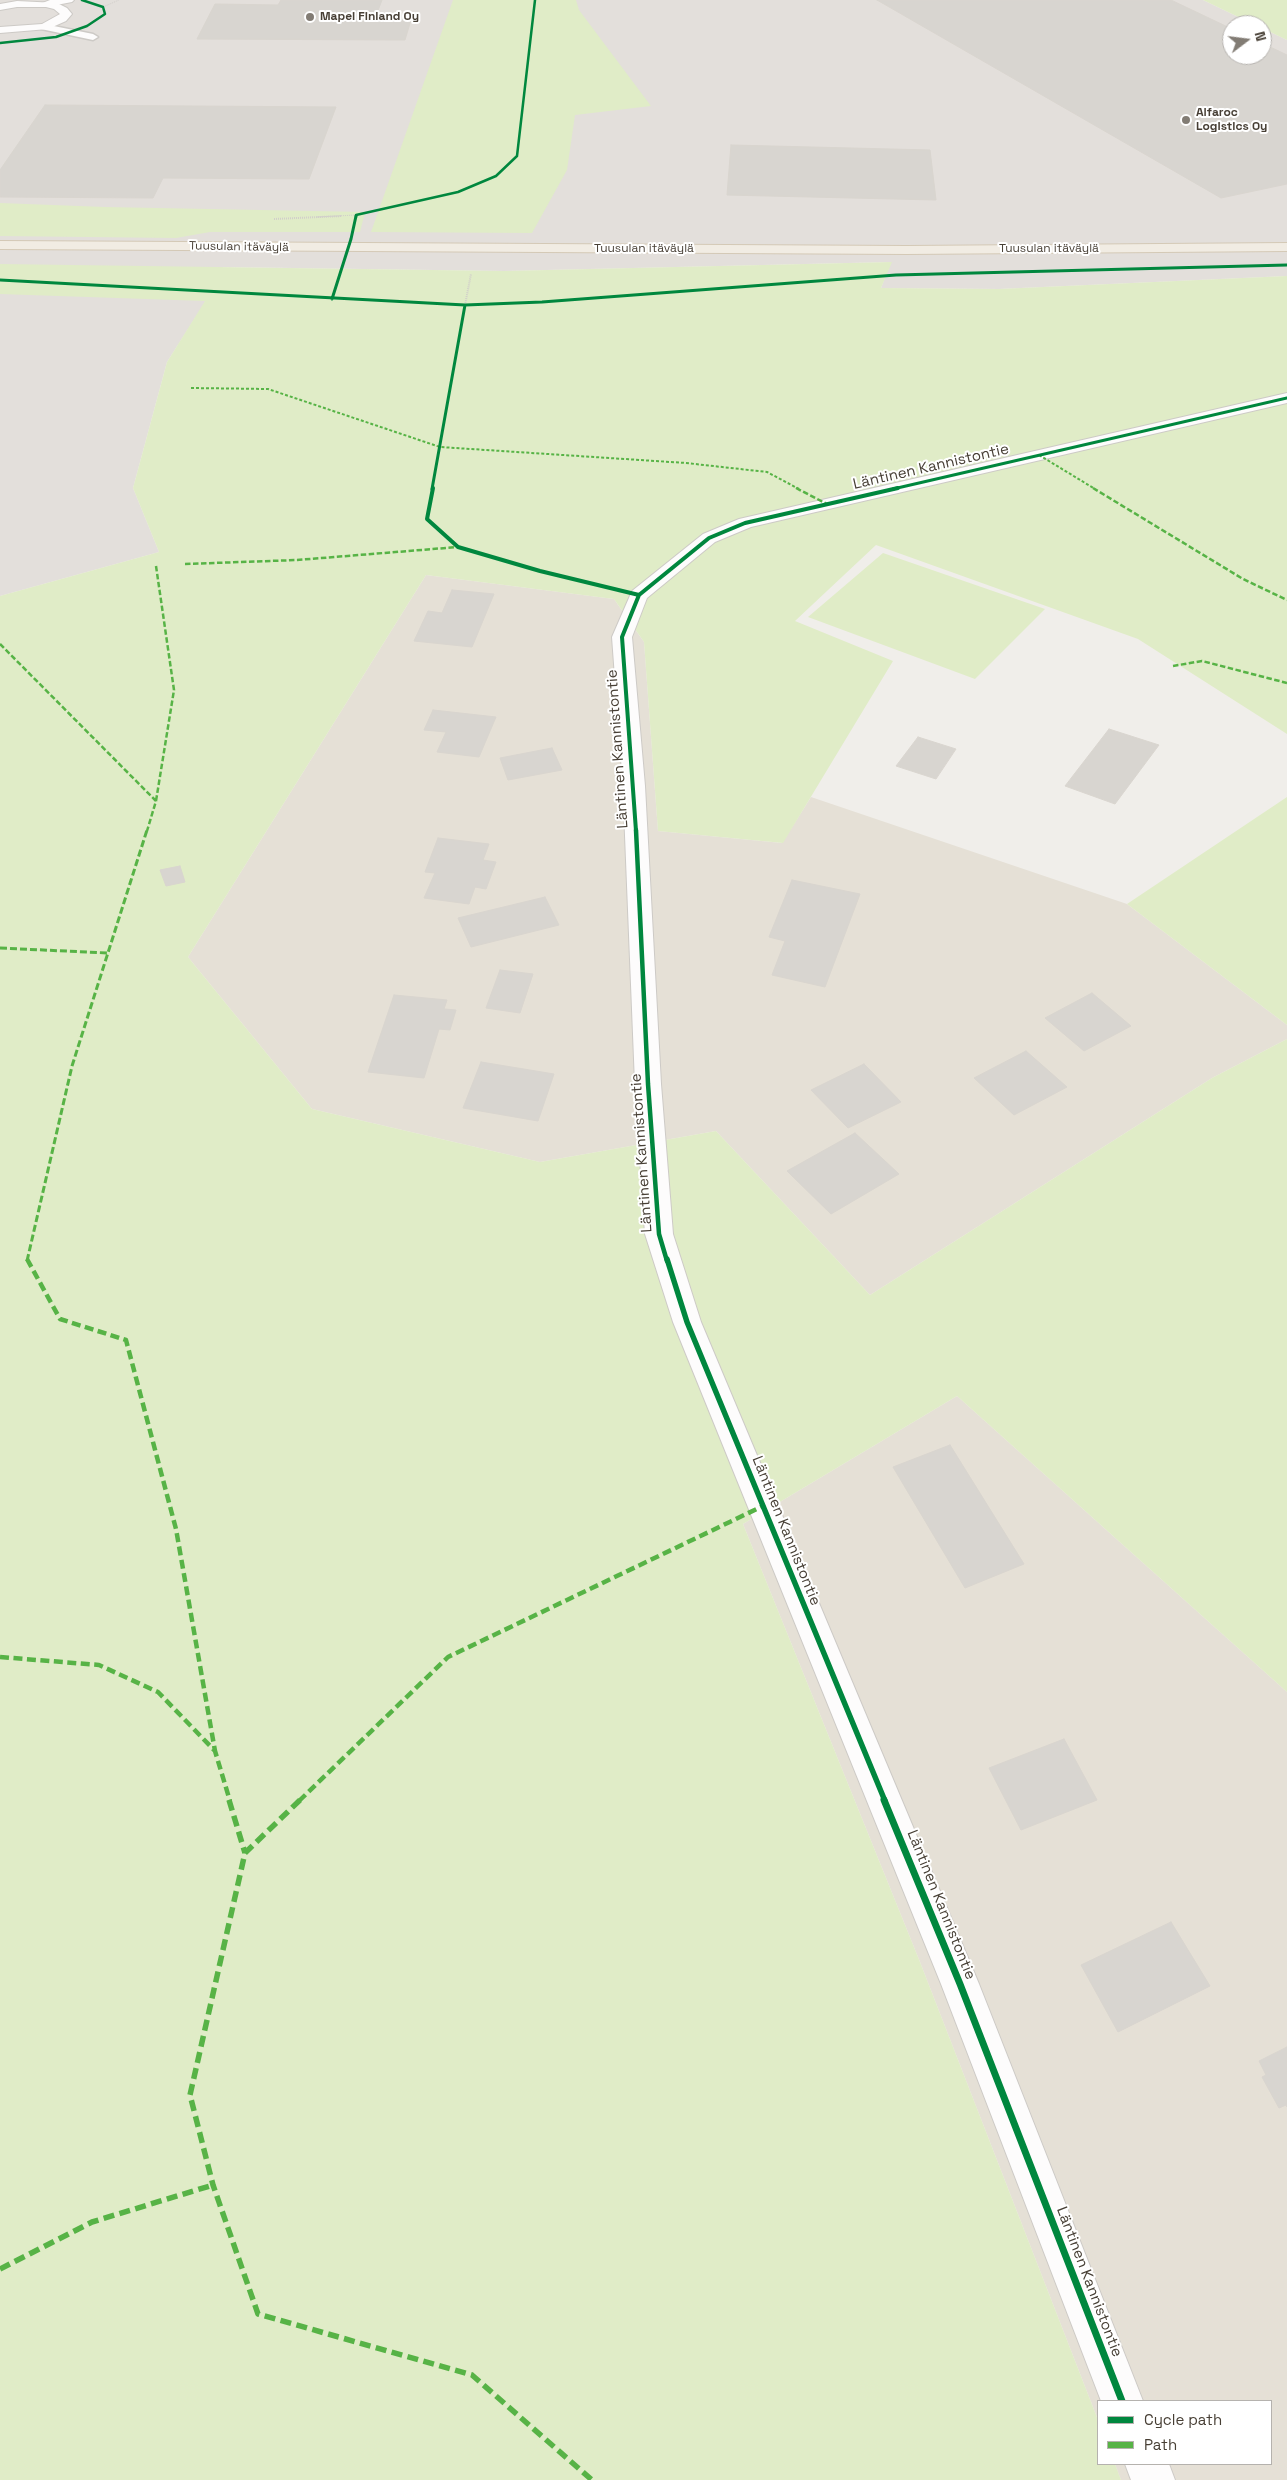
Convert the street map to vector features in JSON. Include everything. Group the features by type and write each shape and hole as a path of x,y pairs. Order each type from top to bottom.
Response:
{"main road":[{"name":"Tuusulan itäväylä","path":"0,245 897,250 1287,247"}],"street":[{"path":"1,6 66,5 84,0"},
{"path":"0,30 18,30 44,26 62,19 66,14 66,5"},
{"name":"Läntinen Kannistontie","path":"1122,2400 960,1984 687,1322 659,1234 648,1084 634,786 622,637 639,594 709,538 745,523 1287,398"},
{"path":"1147,2465 1153,2480"}],"lane":[{"path":"44,26 93,37"}],"path":[{"path":"84,0 103,7 119,0"},
{"path":"69,32 99,19 105,14 103,7"},
{"path":"355,221 356,216 364,214"},
{"path":"464,314 472,268"},
{"path":"456,304 475,304"}],"shaded area":[{"path":"0,0 1203,0 1234,15 1222,15 1222,65 1272,65 1272,33 1287,40 1287,276 999,289 881,288 891,262 504,271 223,267 204,304 167,362 133,488 159,552 0,596"},
{"path":"426,575 614,599 644,642 658,831 782,843 811,797 1127,904 1287,1025 1287,1039 1212,1078 870,1295 716,1131 540,1162 312,1109 188,957"},
{"path":"957,1396 1287,1692 1287,2480 1121,2480 1115,2465 1272,2465 1272,2400 1097,2400 1097,2417 920,1962 743,1524"}],"green space":[{"path":"453,0 576,0 579,10 651,106 575,115 567,170 532,233 371,232"},
{"path":"1203,0 1287,0 1287,40 1272,33 1272,15 1234,15"},
{"path":"0,203 365,212 360,232 210,232 176,238 0,236"},
{"path":"892,262 881,288 999,289 1287,276 1287,734 1138,639 876,545 795,621 893,661 783,843 658,831 644,642 614,599 426,575 188,957 312,1109 540,1162 716,1131 870,1295 1212,1078 1287,1039 1287,1692 957,1396 743,1524 920,1962 1097,2417 1097,2465 1115,2465 1121,2480 0,2480 0,596 159,552 133,488 167,362 205,301 0,294 0,264 504,271"},
{"path":"883,553 1045,609 975,679 808,617"},
{"path":"1287,797 1287,1025 1127,904"}],"building":[{"path":"281,0 382,0 377,13 413,13 405,40 197,39 215,4 278,5"},
{"name":"Alfaroc Logistics Oy","path":"877,0 1171,0 1222,24 1222,65 1272,65 1272,48 1287,55 1287,184 1221,198"},
{"path":"45,105 336,107 309,179 163,178 153,198 0,197 0,170"},
{"path":"731,145 930,150 936,200 727,195"},
{"path":"452,590 494,594 472,647 414,641 428,611 442,613"},
{"path":"433,710 496,717 479,757 437,752 446,732 424,730"},
{"path":"1109,729 1159,745 1115,804 1065,786"},
{"path":"918,737 956,749 936,779 896,766"},
{"path":"552,748 562,770 508,780 500,758"},
{"path":"438,838 489,844 483,860 496,862 486,889 475,887 469,904 424,898 435,873 425,872"},
{"path":"180,866 185,882 166,886 160,870"},
{"path":"792,880 860,894 825,987 772,975 785,941 769,937"},
{"path":"545,897 559,925 471,947 458,918"},
{"path":"500,970 533,974 520,1013 486,1008"},
{"path":"1092,993 1131,1026 1084,1051 1045,1018"},
{"path":"394,995 447,1000 444,1009 456,1010 450,1030 439,1029 424,1078 368,1072"},
{"path":"1026,1051 1067,1087 1014,1115 974,1078"},
{"path":"481,1062 554,1074 538,1121 463,1108"},
{"path":"864,1064 901,1102 848,1128 811,1090"},
{"path":"855,1133 899,1174 831,1214 787,1171"},
{"path":"950,1445 1024,1564 965,1588 893,1467"},
{"path":"1064,1739 1097,1800 1021,1830 989,1768"},
{"path":"1171,1922 1210,1986 1118,2032 1081,1965"},
{"path":"1287,2047 1287,2107 1286,2105 1279,2108 1262,2077 1266,2075 1259,2061"}],"marked path":[{"path":"191,388 268,389 440,447 686,463 767,472 827,504"},
{"path":"1039,455 1243,579 1287,600"},
{"path":"185,564 297,560 458,547"},
{"path":"156,566 174,690 156,801"},
{"path":"0,644 156,801 72,1066 27,1261 60,1319 126,1340 176,1529 215,1751"},
{"path":"1173,666 1202,661 1287,683"},
{"path":"0,948 108,953"},
{"path":"592,2480 472,2375 258,2314 213,2185 190,2095 245,1853 448,1657 763,1506"},
{"path":"0,1657 99,1665 158,1692 215,1751 245,1853"},
{"path":"0,2269 92,2222 213,2185"}],"cycle path":[{"path":"0,43 56,37 87,26 105,14 103,7 82,0"},
{"path":"332,299 351,239 356,215 458,192 496,176 517,156 535,0"},
{"path":"0,280 465,305 542,302 896,275 1287,265"},
{"path":"465,305 427,519 458,547 540,571 639,595"},
{"path":"1122,2400 960,1984 687,1322 659,1234 648,1084 634,786 622,637 639,595 709,538 745,523 1287,398"}],"place":[{"name":"Mapei Finland Oy","path":"310,17"},
{"name":"Alfaroc Logistics Oy","path":"1186,120"}]}
